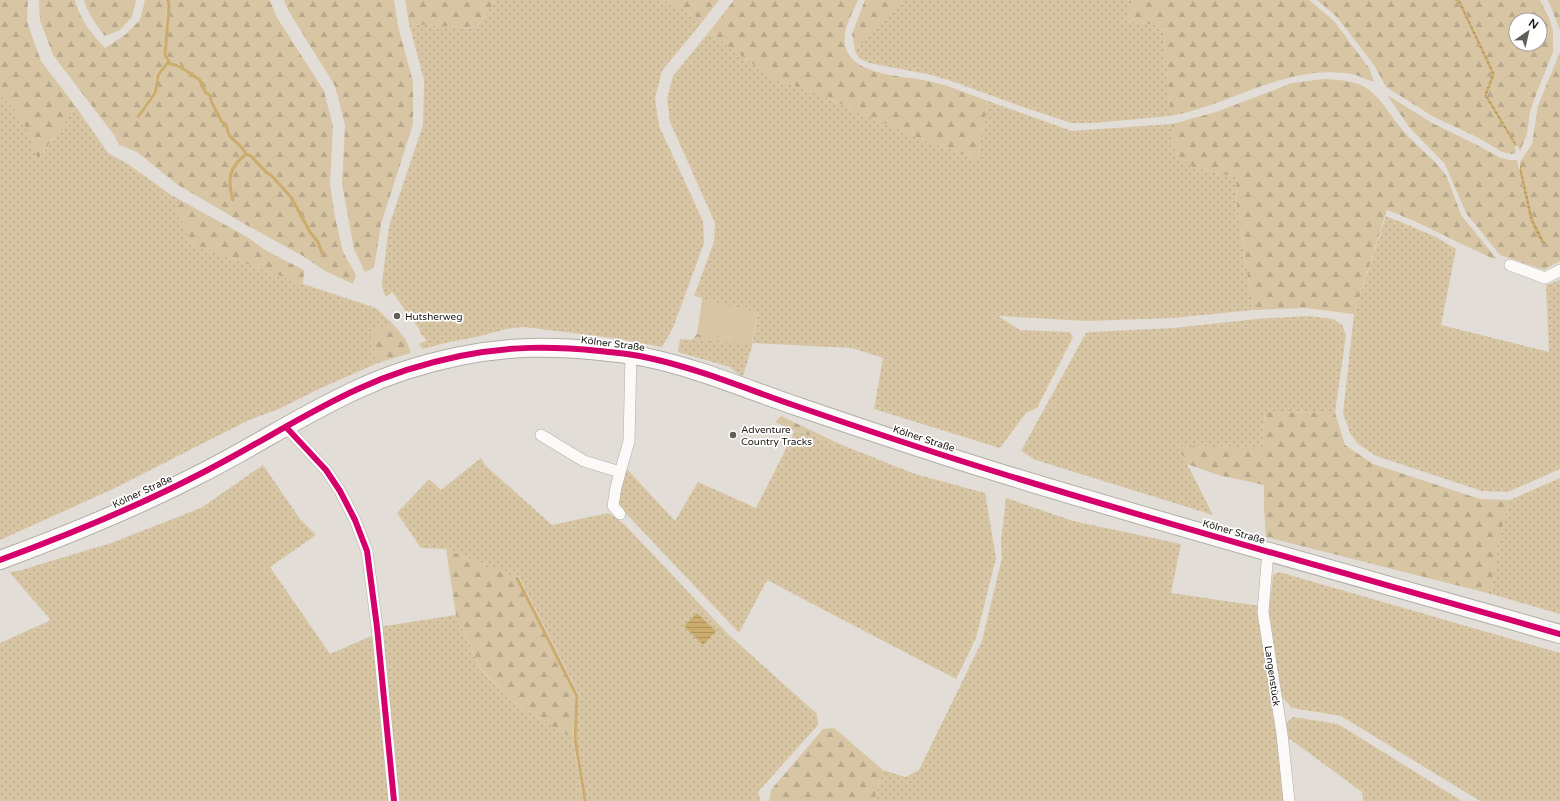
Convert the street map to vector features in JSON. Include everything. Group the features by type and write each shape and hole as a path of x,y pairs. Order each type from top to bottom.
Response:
{"main road":[{"name":"Kölner Straße","path":"0,560 53,541 124,512 200,474 331,402 360,388 419,366 461,356 521,347 578,349 631,354 670,363 888,438 998,472 1560,634"}],"street":[{"path":"1510,265 1545,278 1560,270"},
{"name":"Kölner Straße","path":"620,514 613,506 620,472 629,441 631,354"},
{"path":"286,427 326,470 355,520 367,551 378,634 394,801"},
{"path":"541,435 584,461 620,472"},
{"name":"Langenstück","path":"1268,551 1263,612 1282,734 1289,801"}],"green space":[{"path":"0,0 28,0 27,22 41,61 76,107 38,159 24,124 8,102 0,96"},
{"path":"39,0 75,0 80,14 87,26 105,48 125,35 140,20 145,0 167,0 168,5 166,13 164,56 166,62 156,74 153,93 136,118 138,119 156,94 159,75 168,64 178,66 199,79 206,94 210,96 211,101 230,137 242,147 245,155 251,157 265,172 272,176 291,197 309,232 317,242 322,254 319,241 310,231 292,196 273,175 266,171 252,156 247,153 243,146 231,136 230,130 223,121 212,100 211,94 207,93 200,79 179,64 171,64 166,54 170,5 168,0 270,0 276,16 324,91 333,126 330,185 343,252 356,275 353,284 325,271 303,256 178,185 137,152 119,145 114,135 53,55 40,20"},
{"path":"84,0 136,0 132,17 120,30 105,36 98,28"},
{"path":"284,0 394,0 398,26 413,82 413,124 381,224 374,268 365,272 354,249 342,184 345,125 335,86 288,10"},
{"path":"405,0 496,0 476,28 409,24"},
{"path":"496,0 661,0 682,8 702,22 662,71 655,98 659,126 703,221 704,243 673,328 662,347 613,338 524,327 506,329 423,349 419,344 427,340 420,333 420,330 392,292 386,297 382,283 389,226 423,125 424,80 409,24 476,28"},
{"path":"661,0 719,0 702,22 682,8"},
{"path":"734,0 858,0 845,34 846,48 852,58 861,66 888,75 936,83 988,101 978,159 923,140 820,95 772,78 709,32"},
{"path":"865,0 903,0 855,51 852,34"},
{"path":"903,0 1133,0 1126,21 1163,26 1171,116 1093,123 1071,123 932,75 869,63 859,58 855,51"},
{"path":"1133,0 1309,0 1334,21 1369,68 1374,81 1351,74 1327,72 1304,74 1260,87 1194,111 1171,116 1163,26 1126,21"},
{"path":"1317,0 1454,0 1458,2 1492,74 1484,95 1515,146 1516,153 1511,154 1502,152 1477,137 1434,117 1386,87 1374,65 1337,17"},
{"path":"1460,0 1540,0 1546,12 1508,12 1508,52 1548,52 1548,16 1553,31 1553,52 1530,112 1527,134 1520,151 1487,95 1495,74"},
{"path":"1548,0 1560,0 1560,30"},
{"path":"709,32 772,78 820,95 923,140 978,159 988,101 1072,131 1172,124 1172,138 1176,154 1193,167 1236,177 1237,207 1253,310 1173,318 1087,321 998,316 1020,330 1069,332 1073,337 1037,408 1026,413 1000,448 874,409 883,358 852,348 753,343 743,376 738,374 730,367 678,352 680,339 752,343 758,313 702,300 702,298 694,296 714,242 715,223 670,122 667,99 673,76"},
{"path":"1560,52 1560,261 1544,270 1500,255 1466,213 1445,164 1409,127 1387,95 1432,123 1501,158 1517,160 1530,220 1545,243 1533,219 1520,162 1532,144 1538,106"},
{"path":"1324,79 1346,81 1358,84 1373,93 1400,128 1443,171 1447,177 1461,215 1496,258 1494,259 1414,221 1387,210 1354,314 1306,308 1253,310 1237,207 1236,177 1193,167 1176,154 1172,138 1172,124 1216,112 1292,83"},
{"path":"0,96 19,116 28,132 39,158 76,107 108,153 128,164 171,195 182,201 177,208 190,243 303,284 376,308 393,324 369,332 378,363 323,387 281,408 247,421 113,489 0,540"},
{"path":"182,201 247,237 265,250 304,270 303,284 190,243 177,208"},
{"path":"1386,216 1434,236 1456,249 1441,325 1549,352 1546,285 1560,280 1560,469 1508,492 1482,491 1376,456 1358,444 1350,433 1343,413 1354,314"},
{"path":"702,300 758,312 752,340 697,334"},
{"path":"1308,316 1333,319 1342,325 1346,335 1335,413 1265,412 1262,447 1178,446 1213,515 1036,460 1021,451 1086,333 1173,328 1257,319"},
{"path":"393,324 406,340 411,353 378,363 369,332"},
{"path":"697,334 752,340 752,343 692,340"},
{"path":"1265,412 1335,413 1345,445 1373,464 1480,499 1510,500 1499,540 1491,594 1266,537 1264,485 1218,475 1187,464 1178,446 1262,447"},
{"path":"781,416 842,445 795,431 775,422"},
{"path":"795,431 842,445 915,474 985,493 996,558 976,638 956,679 767,580 739,633 620,507 618,495 626,468 675,521 698,482 756,508"},
{"path":"481,458 485,465 552,525 608,513 624,524 729,635 817,714 818,725 758,792 761,801 586,801 576,739 579,695 518,575 515,577 446,549 421,548 397,513 429,479 441,490"},
{"path":"263,465 300,519 316,535 270,567 330,654 376,634 392,801 0,801 0,643 47,622 50,619 9,572 18,571 111,543 201,508"},
{"path":"1560,478 1560,614 1491,594 1499,540 1510,500"},
{"path":"1006,498 1073,521 1181,544 1171,593 1260,606 1286,801 874,801 883,770 905,777 919,770 982,641 1002,558 1001,541"},
{"path":"446,549 515,577 576,696 573,739 515,703 481,669 456,615"},
{"path":"1279,572 1560,653 1560,801 1480,801 1341,716 1292,708 1282,697 1269,612 1273,575"},
{"path":"456,615 481,670 515,703 573,739 583,801 397,801 379,627"},
{"path":"1293,717 1338,724 1462,801 1363,801 1362,792 1287,737 1285,724"},
{"path":"834,728 883,770 874,801 769,801 771,790 823,729"}],"shaded area":[{"path":"1454,0 1460,0 1495,74 1487,95 1517,145 1515,146 1484,95 1492,74 1458,2"},
{"path":"1520,162 1533,219 1545,243 1542,244 1530,220 1519,169"},
{"path":"697,613 716,631 703,645 684,626"}],"waterway":[{"path":"168,0 169,5 165,55 170,64 182,68 199,79 206,93 210,95 211,101 232,139 246,154 251,156 266,172 272,176 291,197 310,232 318,242 322,253"},
{"path":"138,117 155,93 158,75 168,62"},
{"path":"233,200 230,186 231,174 236,164 246,154"},
{"path":"517,578 577,696 575,739 585,801"}],"cycle path":[{"path":"0,560 76,531 150,499 218,465 297,420 383,378 434,362 496,350 564,348 637,356 687,368 875,433 1003,474 1211,536 1560,634"},
{"path":"286,427 326,470 340,491 355,520 367,551 377,627 394,801"}],"place":[{"name":"Hutsherweg","path":"397,316"},
{"name":"Adventure Country Tracks","path":"733,435"}]}
